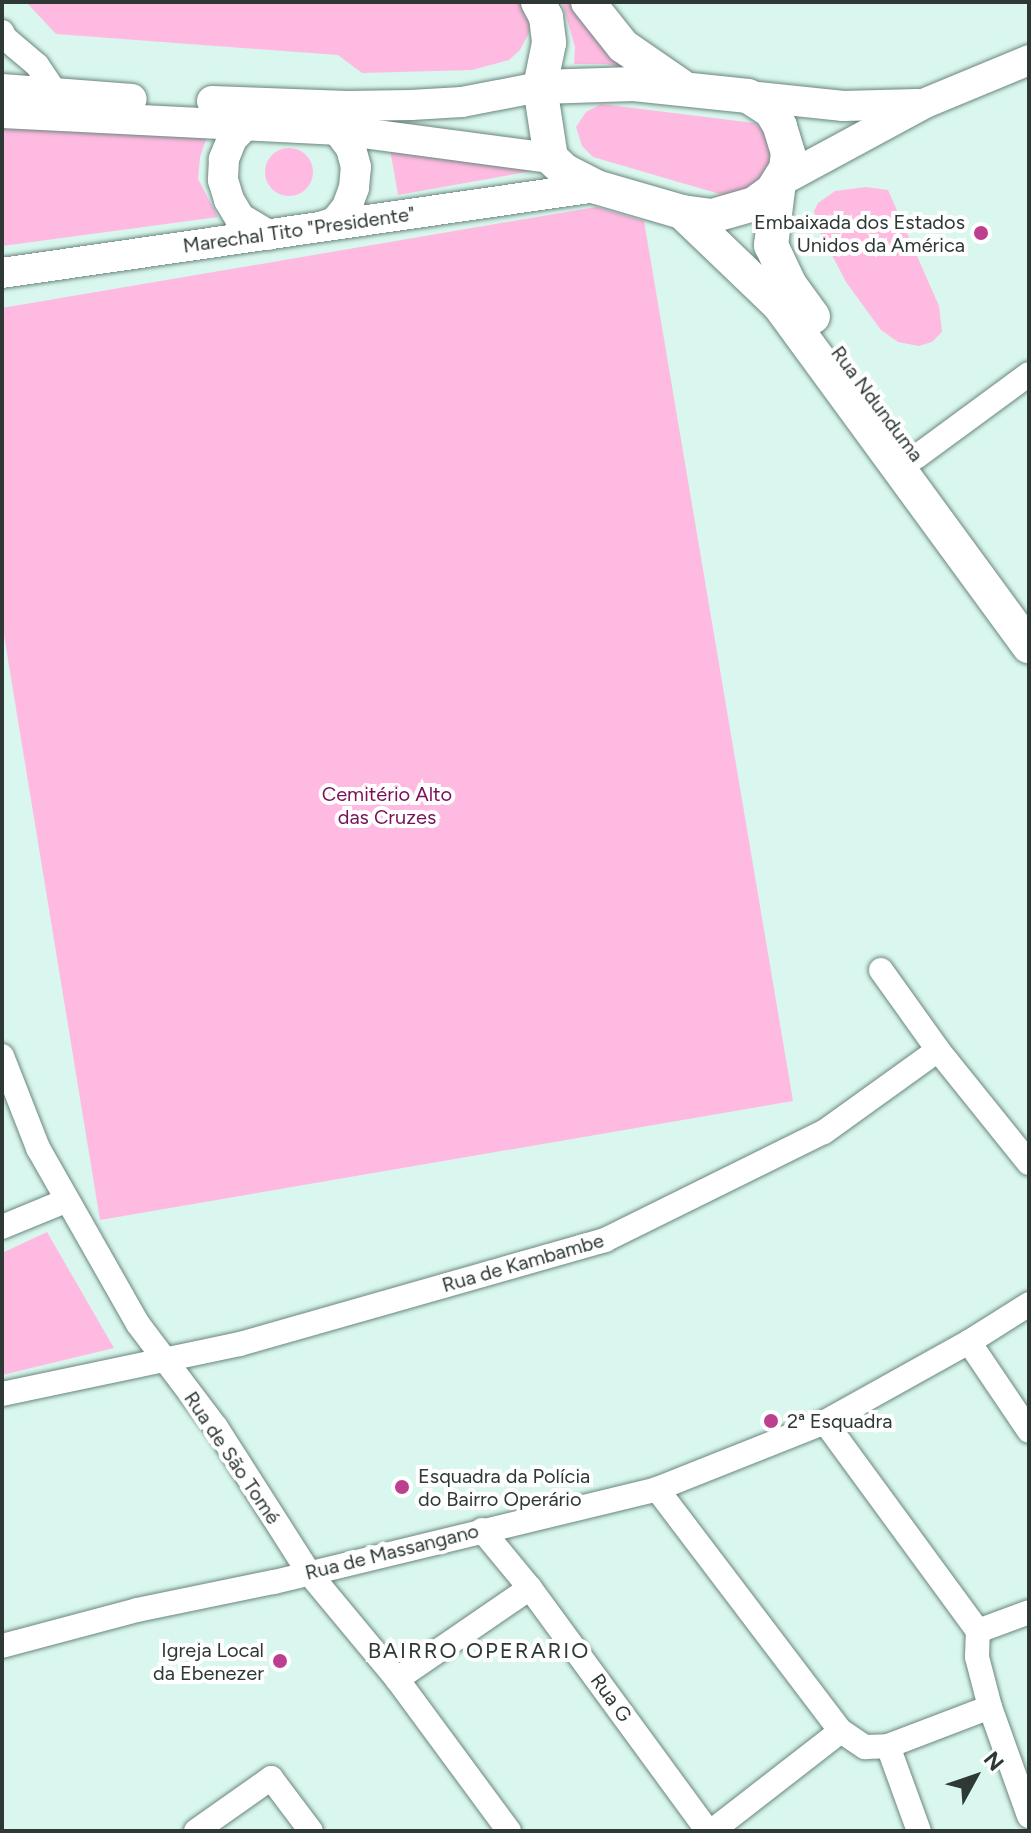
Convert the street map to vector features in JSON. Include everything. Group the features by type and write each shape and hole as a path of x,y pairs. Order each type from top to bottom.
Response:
{"main road":[{"path":"538,2 546,17 549,43 540,87 551,158 565,171 596,187 682,212 712,216 754,204 779,182"},
{"path":"588,2 623,46 685,88"},
{"path":"540,87 634,84 748,96"},
{"name":"Rua Ndunduma","path":"748,96 771,111 783,133 788,153 779,182 772,225 775,258 808,311 1029,609"},
{"name":"Rua Ndunduma","path":"682,212 779,305 1029,646"}],"street":[{"path":"3,39 37,65 56,104"},
{"path":"779,182 923,104 1029,60"},
{"path":"2,113 56,104 143,100 359,106 462,102 540,87"},
{"path":"2,89 56,104 340,130 551,158"},
{"path":"748,96 843,106 923,104"},
{"path":"268,235 240,218 229,200 223,180 224,159 232,139 270,103"},
{"path":"314,104 340,130 351,148 356,167 354,188 347,207 335,222 318,228"},
{"name":"Marechal Tito \"Presidente\"","path":"2,273 596,187"},
{"path":"916,457 1029,374"},
{"path":"881,970 938,1050 1029,1163"},
{"name":"Rua de Kambambe","path":"2,1394 240,1344 605,1240 824,1132 938,1050"},
{"name":"Rua de São Tomé","path":"2,1056 38,1148 65,1201 138,1324 216,1427 309,1573 397,1679 509,1831"},
{"path":"2,1227 65,1201"},
{"name":"Rua de Massangano","path":"2,1646 137,1610 309,1573 657,1489 825,1422 969,1342 1029,1304"},
{"path":"969,1342 1029,1431"},
{"path":"825,1422 978,1631 977,1657 990,1707 1029,1816"},
{"path":"657,1489 841,1731 865,1747 888,1746 990,1707"},
{"name":"Rua G","path":"482,1530 530,1588 710,1831"},
{"path":"397,1679 530,1588"},
{"path":"978,1631 1029,1612"},
{"path":"710,1831 841,1731"},
{"path":"888,1746 919,1831"},
{"path":"196,1831 271,1778 311,1831"}],"green space":[{"path":"26,2 526,2 531,29 520,50 509,60 472,70 362,73 338,55 56,34"},
{"path":"562,2 578,2 637,71 606,64 574,64 575,47"},
{"path":"601,104 754,123 772,137 772,177 730,197 593,157 582,146 576,127 586,112"},
{"path":"2,119 208,134 200,157 198,179 218,217 2,246"},
{"path":"289,148 298,149 306,155 312,163 312,181 306,189 298,195 289,196 280,195 272,189 266,181 265,172 266,163 272,155 280,149"},
{"path":"390,149 554,167 398,195"},
{"path":"866,187 888,190 939,306 942,332 932,342 919,346 898,342 881,330 846,282 821,234 814,211 818,203 835,191"},
{"name":"Cemitério Alto das Cruzes","path":"596,207 644,221 793,1101 100,1220 2,623 2,308"},
{"path":"47,1232 114,1348 2,1375 2,1253"}],"place":[{"name":"Embaixada dos Estados Unidos da América","path":"981,233"},
{"name":"2ª Esquadra","path":"771,1421"},
{"name":"Esquadra da Polícia do Bairro Operário","path":"402,1487"},
{"name":"Igreja Local da Ebenezer","path":"280,1661"}],"district":[{"name":"BAIRRO OPERARIO","path":"479,1651"}]}
